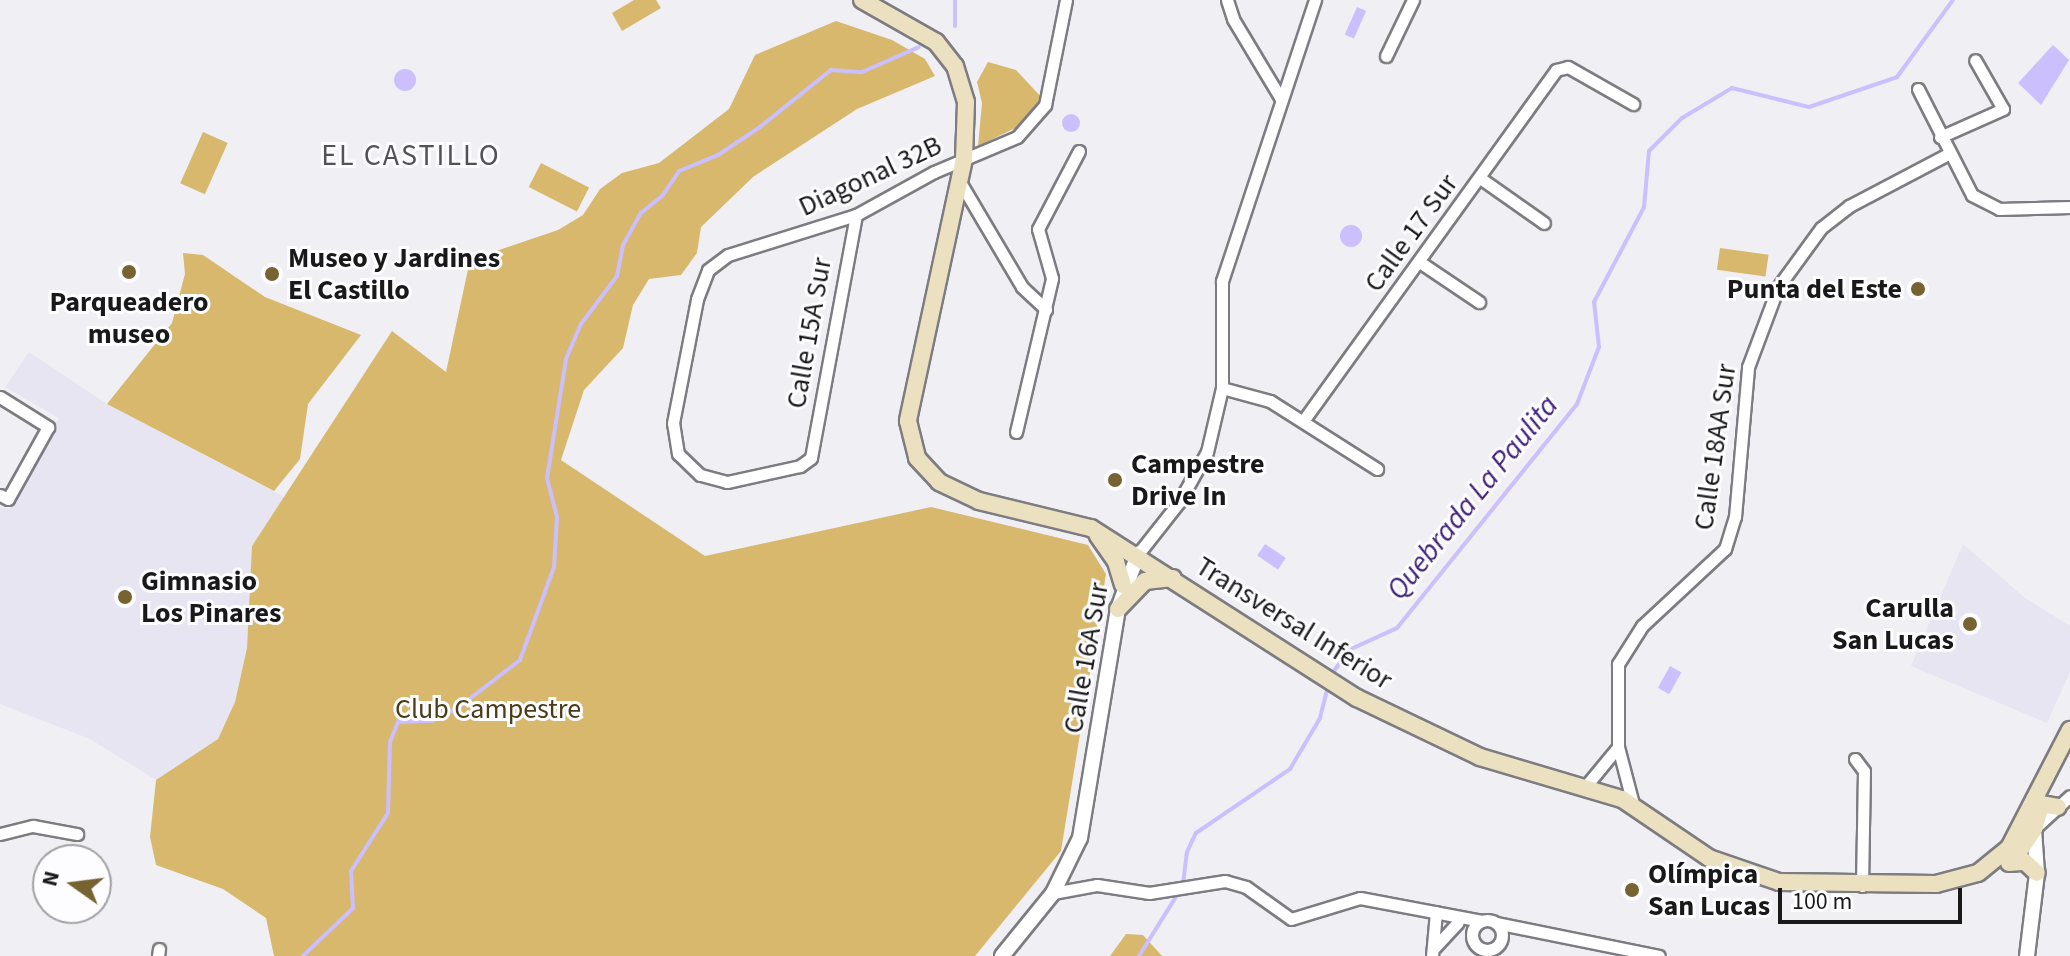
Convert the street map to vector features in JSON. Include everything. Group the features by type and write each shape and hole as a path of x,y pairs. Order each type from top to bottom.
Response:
{"main road":[{"name":"Transversal Inferior","path":"862,0 921,30 947,53 963,83 964,159 908,421 912,447 926,470 958,493 1091,528 1138,554 1337,686 1480,757 1633,804 1709,858 1755,877 1808,886 1862,886 1936,884 1978,873 2001,857 2070,730"},
{"path":"1091,528 1111,553 1123,585"},
{"path":"1118,609 1145,581 1173,578"},
{"path":"1936,884 1975,884 2009,863 2056,802 2044,778"},
{"path":"2009,863 2025,862 2037,873"}],"street":[{"name":"Diagonal 32B","path":"686,466 674,439 673,423 697,299 708,270 728,255 856,215 964,159 1017,137 1045,105 1066,0"},
{"path":"1227,0 1281,99"},
{"name":"Calle 16A Sur","path":"1002,956 1053,893 1080,838 1088,807 1123,585 1138,554 1196,475 1222,388 1222,281 1315,0"},
{"path":"1386,56 1413,0"},
{"path":"1940,137 2003,109 1975,60"},
{"name":"Calle 17 Sur","path":"1303,421 1421,263 1556,70 1568,67 1633,104"},
{"path":"1270,81 1288,81"},
{"path":"1918,89 1963,184 1984,203 1999,209 2070,207"},
{"path":"966,141 982,152"},
{"path":"1016,432 1046,309 1051,271 1038,229 1079,151"},
{"name":"Calle 18AA Sur","path":"1633,804 1618,747 1618,664 1642,626 1725,549 1735,517 1748,367 1778,287 1821,228 1849,206 1948,154"},
{"path":"1480,178 1544,223"},
{"name":"Diagonal 32B","path":"960,182 1022,287 1046,309"},
{"path":"954,207 976,213"},
{"name":"Calle 15A Sur","path":"686,466 727,482 800,466 811,458 856,215"},
{"path":"1421,263 1479,302"},
{"path":"1222,388 1270,401 1377,469"},
{"path":"0,397 48,427 4,497"},
{"path":"1585,787 1618,747"},
{"path":"1855,759 1864,771 1862,886"},
{"path":"0,834 33,826 77,834"},
{"path":"2027,956 2037,873 2034,829"},
{"path":"1053,893 1097,885 1130,893 1237,883 1291,919 1360,898 1447,917 1519,925 1659,956"},
{"path":"1447,917 1472,936 1481,952 1493,952 1502,936 1519,925"},
{"path":"1433,952 1447,917"},
{"path":"1433,952 1447,917"},
{"path":"1472,936 1482,921"},
{"path":"1496,923 1502,936"}],"shaded area":[{"path":"1357,7 1366,11 1354,38 1345,34"},
{"path":"2053,45 2069,60 2041,105 2018,83"},
{"path":"405,69 413,72 416,80 413,88 405,91 397,88 394,80 397,72"},
{"path":"1071,114 1080,123 1071,132 1062,123"},
{"path":"1351,225 1359,228 1362,236 1359,244 1351,247 1343,244 1340,236 1343,228"},
{"name":"Gimnasio Los Pinares","path":"29,352 107,404 284,497 252,546 247,648 235,702 218,739 156,780 90,739 0,704 0,508 9,509 59,418 5,387"},
{"path":"1265,544 1286,558 1278,570 1257,556"},
{"path":"1963,544 2025,598 2070,626 2070,672 2047,723 1911,666"},
{"path":"1670,666 1681,672 1669,694 1658,688"}],"green space":[{"path":"634,0 656,0 661,8 622,31 612,13"},
{"name":"Club Campestre","path":"836,21 892,40 925,59 935,76 857,109 753,177 701,227 697,253 681,275 649,279 633,305 623,348 584,390 561,460 705,556 931,507 1088,545 1106,574 1061,851 975,956 274,956 266,918 223,889 156,865 150,837 156,780 218,739 235,702 247,648 252,546 392,331 446,372 470,260 558,230 583,215 600,189 622,173 659,163 729,109 755,55"},
{"path":"988,62 1016,70 1043,99 1028,122 978,146 982,103 977,82"},
{"path":"203,132 228,143 205,194 180,183"},
{"path":"541,163 589,188 577,212 529,187"},
{"path":"1720,248 1769,255 1765,277 1717,270"},
{"path":"183,253 203,255 265,297 361,335 308,404 300,459 274,491 107,404 172,323 185,274"},
{"path":"1126,934 1143,935 1162,956 1110,956"}],"waterway":[{"path":"955,0 955,26"},
{"name":"Quebrada La Paulita","path":"1332,674 1349,650 1397,628 1577,404 1599,347 1594,302 1644,207 1649,151 1682,118 1732,88 1809,107 1897,77 1953,0"},
{"path":"303,956 353,908 351,871 388,813 390,742 398,722 432,721 459,707 520,660 554,567 557,517 547,478 566,359 581,324 617,276 623,245 641,213 663,195 679,171 718,155 760,127 831,70 862,72 919,47"},
{"name":"Quebrada La Paulita","path":"1183,884 1187,852 1196,833 1290,769 1320,718 1328,687"},
{"name":"Quebrada La Paulita","path":"1139,956 1179,892"}],"place":[{"name":"Parqueadero museo","path":"129,272"},
{"name":"Museo y Jardines El Castillo","path":"272,274"},
{"name":"Punta del Este","path":"1918,289"},
{"name":"Campestre Drive In","path":"1115,480"},
{"name":"Gimnasio Los Pinares","path":"125,597"},
{"name":"Carulla San Lucas","path":"1970,624"},
{"name":"Olímpica San Lucas","path":"1632,890"}],"district":[{"name":"EL CASTILLO","path":"411,156"}]}
